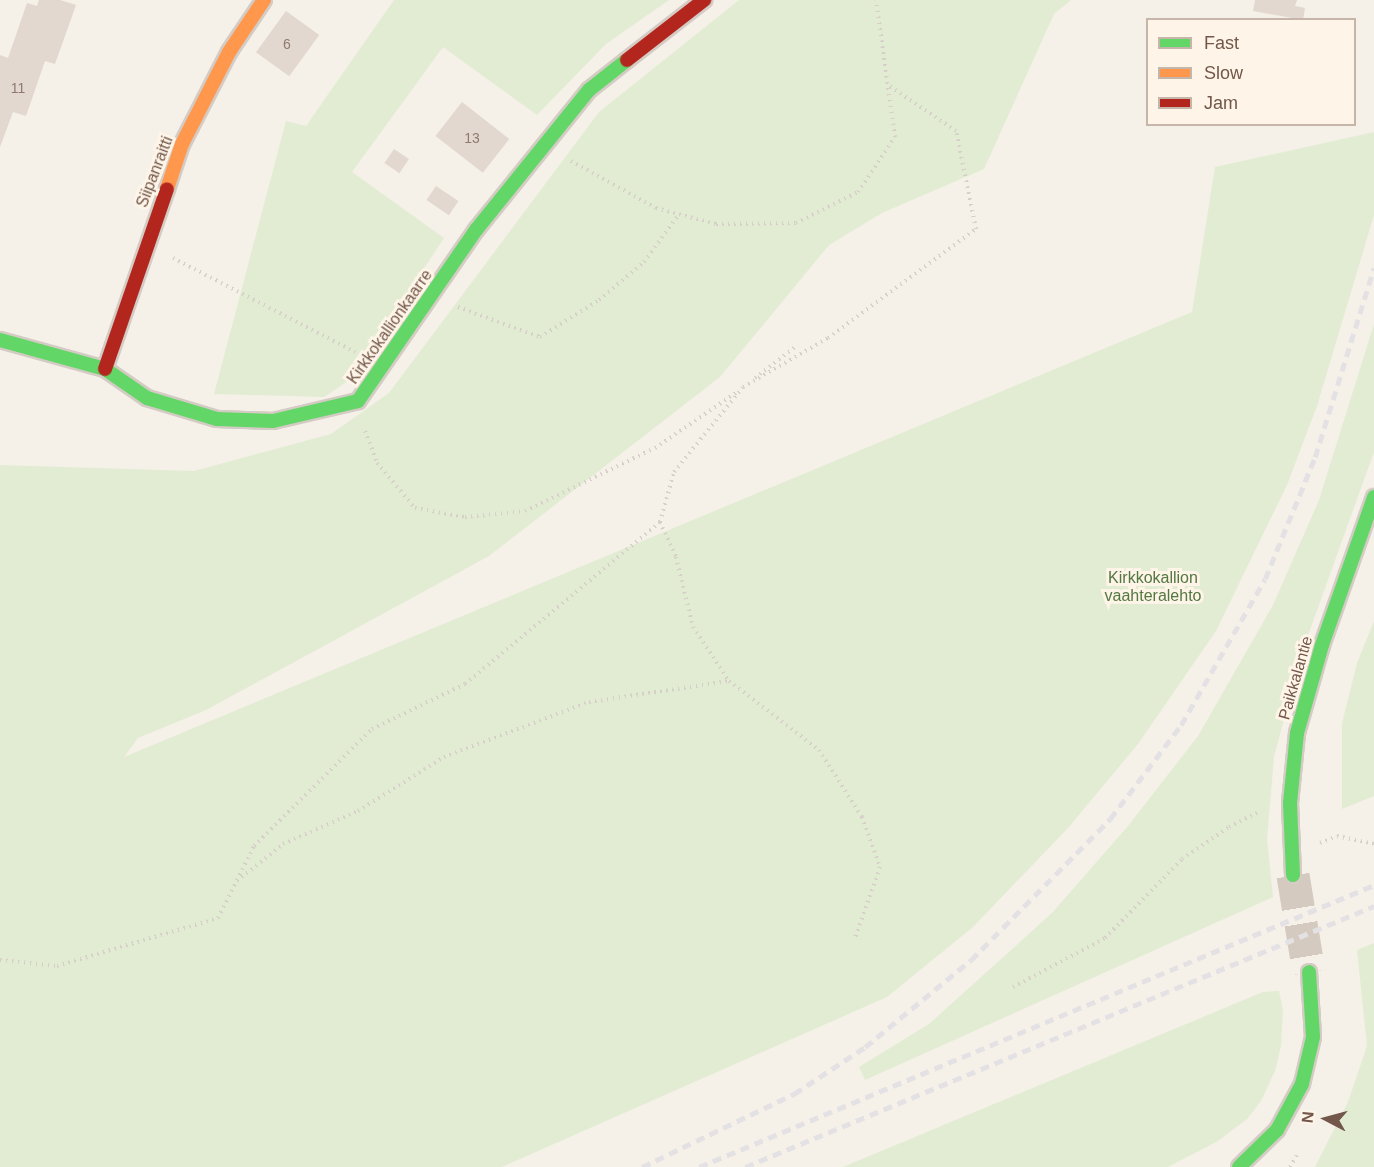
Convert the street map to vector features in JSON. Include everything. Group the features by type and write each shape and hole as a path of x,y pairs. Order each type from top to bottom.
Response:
{"street":[{"name":"Siipanraitti","path":"105,369 145,244 182,144 229,52 264,0"},
{"name":"Kirkkokallionkaarre","path":"0,340 105,369 147,398 217,419 273,421 357,401 434,296 476,230 589,90 704,0"},
{"name":"Paikkalantie","path":"1293,875 1290,803 1297,733 1311,680 1374,497"},
{"path":"1239,1167 1277,1130 1305,1077 1313,1037 1309,972"}],"path":[{"path":"544,146 656,208 716,224 796,223 858,192 895,137 876,0"},
{"path":"0,960 57,966 218,918 254,846 372,729 465,684 660,522 674,472 743,387 828,338 976,229 956,131 888,85"},
{"path":"434,296 488,321 540,337 599,300 644,262 679,214"},
{"path":"145,244 263,302 382,368"},
{"path":"357,401 377,463 415,508 465,517 525,511 655,448 743,387 795,347"},
{"path":"660,522 676,557 693,627 729,681 819,750 862,817 880,867 854,941"},
{"path":"235,883 283,844 358,811 444,757 589,702 729,681"},
{"path":"1013,987 1105,938 1201,844 1247,816 1290,803"},
{"path":"1318,844 1337,836 1374,844"}],"green space":[{"path":"394,0 669,0 606,44 537,115 443,47 352,172 444,238 351,379 324,397 214,394 286,121 306,126"},
{"name":"Kirkkokallion vaahteralehto","path":"739,0 1071,0 1054,14 984,169 882,213 829,245 720,377 489,556 206,710 138,738 124,757 1192,312 1215,167 1374,132 1374,215 1317,406 1287,485 1216,631 1138,744 1068,828 973,927 887,997 502,1167 0,1167 0,465 194,471 331,434 389,393 599,112"},
{"path":"1374,324 1374,452 1302,652 1274,757 1267,839 1273,897 865,1080 859,1067 929,1024 1052,913 1128,826 1198,736 1273,605 1319,500"},
{"path":"1374,621 1374,796 1342,809 1342,723 1357,663"},
{"path":"1374,943 1374,1167 1315,1167 1348,1102 1367,1046 1357,950"},
{"path":"1279,991 1283,1010 1281,1046 1275,1071 1261,1101 1247,1119 1218,1141 1168,1167 843,1167 1263,992"}],"building":[{"path":"39,0 60,0 76,5 55,64 45,61 26,116 13,112 0,147 0,55 8,58 27,3 37,6"},
{"path":"1255,0 1297,0 1295,6 1305,8 1303,18 1253,11"},
{"path":"286,11 319,35 289,76 256,52"},
{"path":"462,102 509,139 483,173 436,136"},
{"path":"394,149 409,159 399,173 384,163"},
{"path":"436,186 458,201 449,215 426,200"}],"tunnel":[{"path":"1293,875 1309,972"}],"railway":[{"path":"642,1167 794,1094 865,1047 971,960 1110,819 1181,725 1265,579 1315,457 1374,268"},
{"path":"699,1167 1374,885"},
{"path":"745,1167 1374,906"}],"traffic: fast":[{"path":"0,340 105,369 147,398 217,419 273,421 358,401 476,230 589,90 627,60"},
{"path":"1293,875 1290,803 1297,733 1322,645 1374,497"},
{"path":"1239,1167 1277,1130 1302,1084 1313,1037 1309,972"}],"traffic: slow":[{"path":"167,189 182,144 229,52 264,0"}],"traffic: jam":[{"path":"627,60 704,0"},
{"path":"105,369 167,189"}]}
